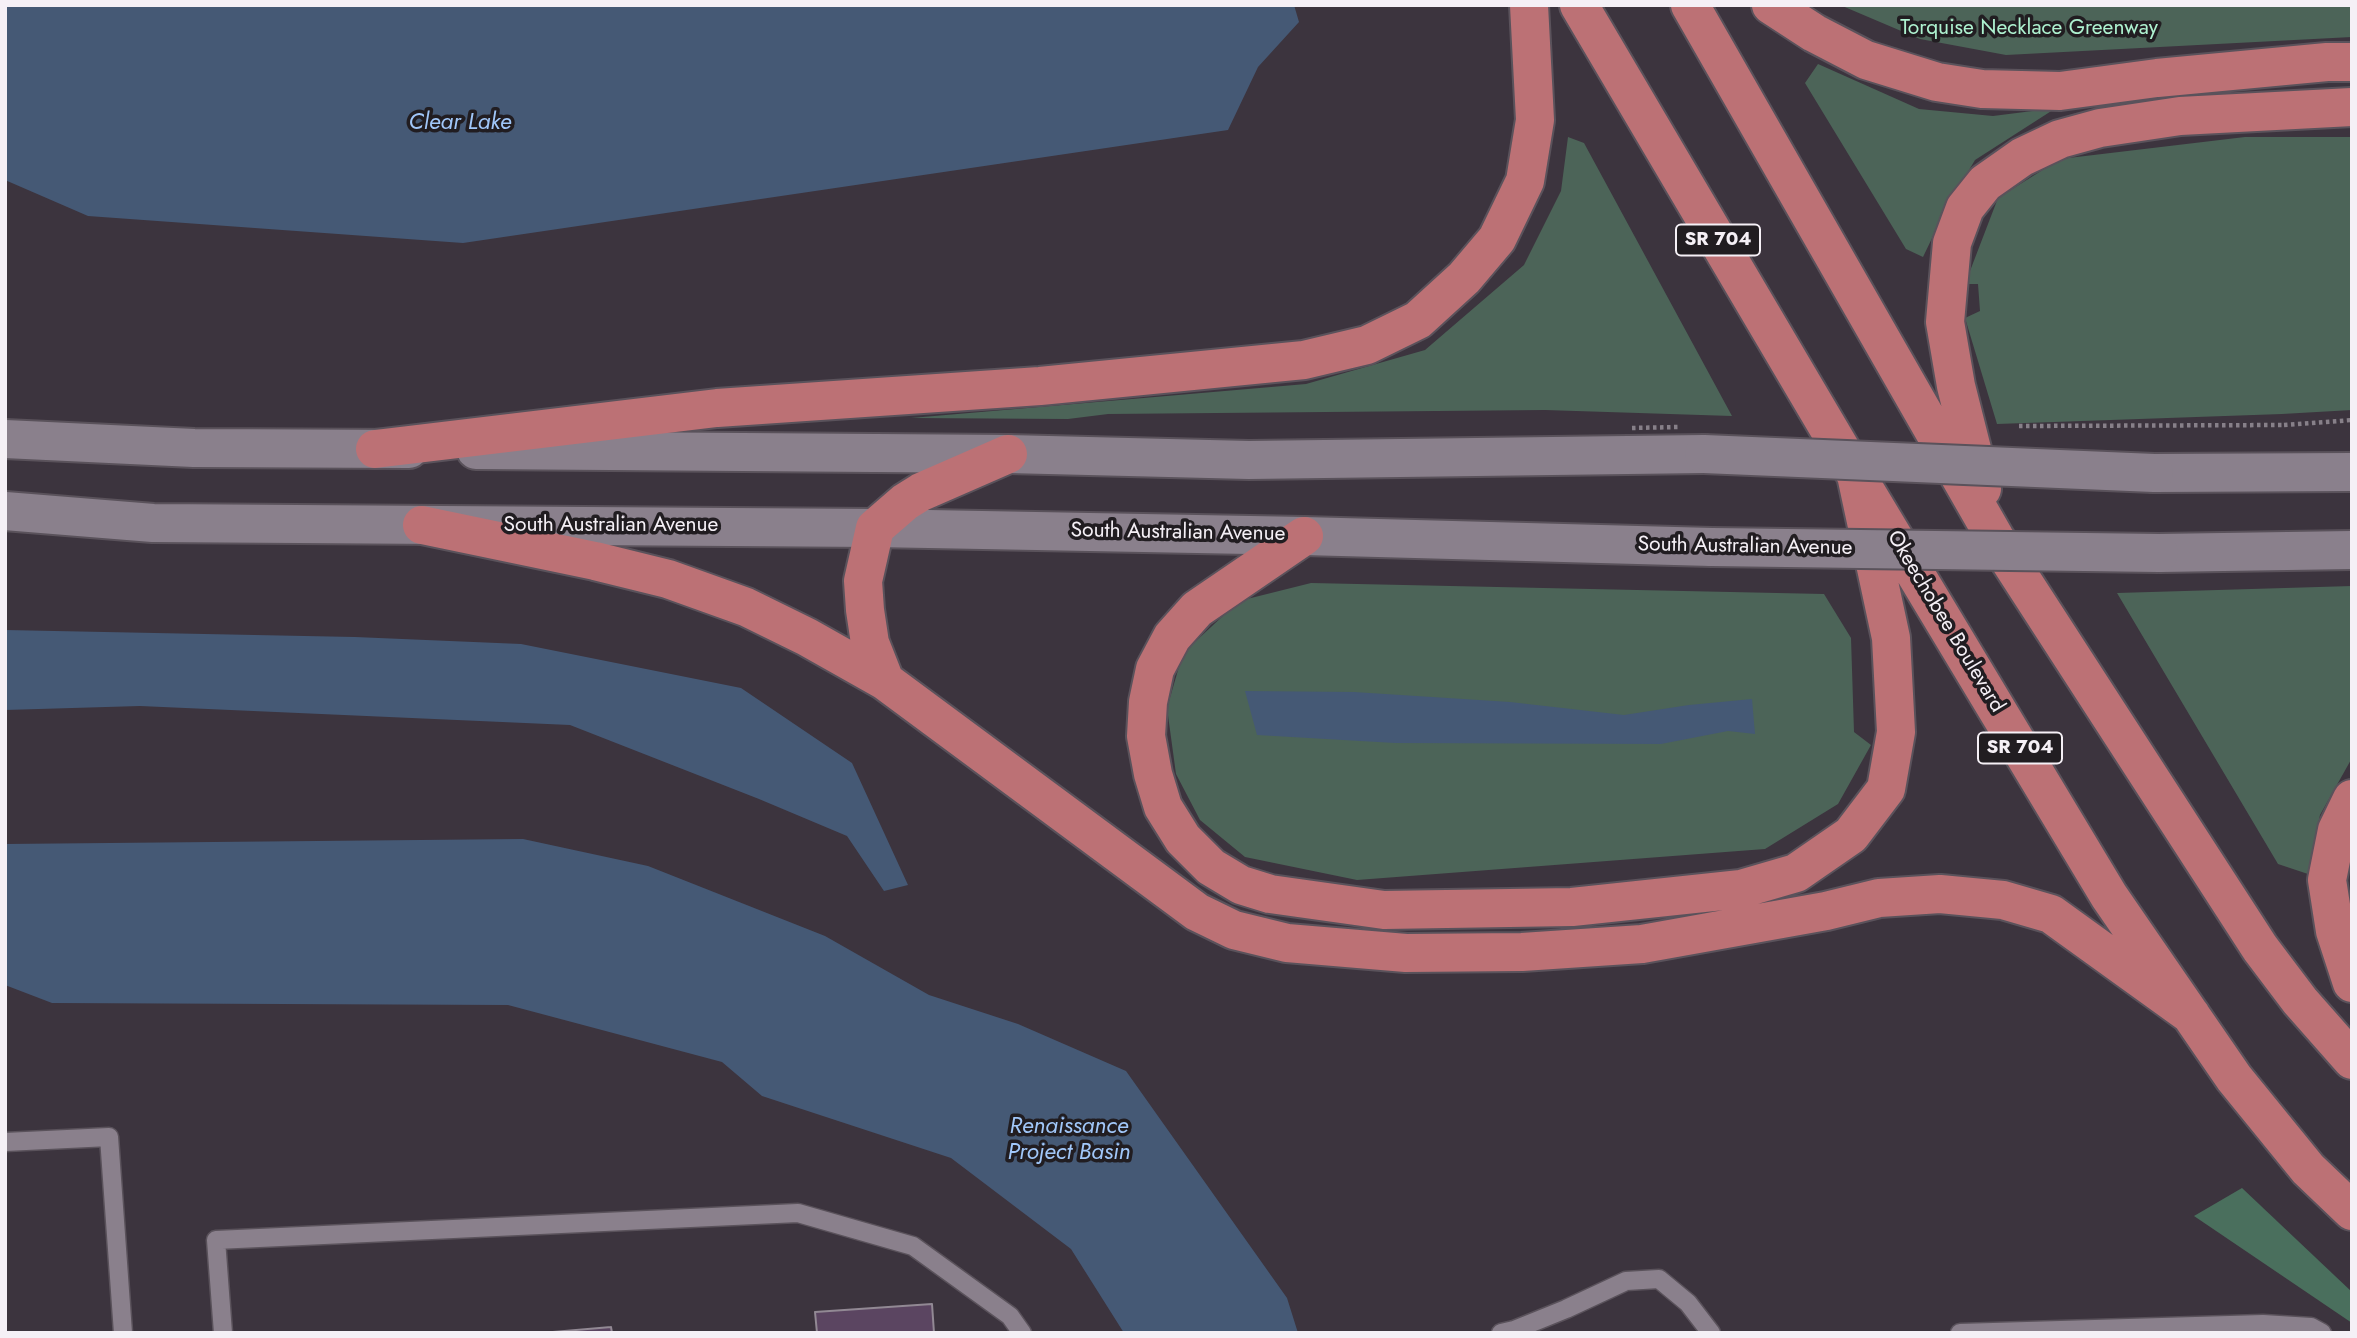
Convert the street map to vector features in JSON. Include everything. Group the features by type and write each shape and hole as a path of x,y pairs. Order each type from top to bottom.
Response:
{"main road":[{"path":"375,449 717,408 1040,386 1304,360 1367,345 1418,320 1464,278 1497,239 1525,181 1535,120 1529,5"},
{"name":"Okeechobee Boulevard","path":"1579,5 1856,475 2109,896 2234,1078 2271,1126 2308,1169 2352,1210"},
{"path":"1690,5 1995,538 2260,947 2300,1001 2352,1060"},
{"path":"1771,5 1814,33 1866,60 1937,82 1982,89 2060,91 2157,78 2352,62"},
{"path":"1995,538 1956,386 1945,322 1952,243 1965,208 1985,183 2031,153 2060,139 2100,128 2180,116 2352,107"},
{"path":"5,439 194,448 1008,454 1248,460 1704,454 2154,474 2352,472"},
{"path":"885,681 870,643 863,581 876,528 905,502 921,492 1008,454"},
{"path":"1304,536 1198,609 1172,637 1155,669 1148,702 1146,736 1153,774 1163,807 1176,829 1211,867 1241,886 1270,894 1384,910 1572,907 1741,889 1796,873 1851,835 1886,789 1896,732 1891,638 1856,475"},
{"name":"South Australian Avenue","path":"5,511 153,523 876,528 1712,547 2159,553 2352,550"},
{"path":"422,525 668,579 746,607 807,637 885,681 1197,912 1234,930 1287,943 1406,953 1522,952 1642,944 1826,911 1879,898 1940,894 1978,897 2003,900 2051,914 2191,1015"},
{"path":"2352,799 2337,831 2327,880 2335,931 2352,983"}],"lane":[{"path":"5,1142 109,1137 123,1333"},
{"path":"223,1333 216,1240 798,1213 913,1246 1010,1316 1022,1333"},
{"path":"1502,1333 1514,1331 1626,1281 1659,1279 1688,1303 1711,1333"},
{"path":"1960,1333 2263,1324 2311,1327 2322,1333"}],"path":[{"path":"2284,425 2352,421"}],"green space":[{"name":"Torquise Necklace Greenway","path":"1840,5 2352,5 2352,37 2006,55 1920,39"},
{"path":"1818,64 1919,109 1993,116 2056,108 1975,160 1946,209 1923,257 1906,249 1805,83"},
{"path":"1568,137 1584,143 1732,416 1545,410 1108,414 1068,419 911,418 1306,384 1425,350 1524,265 1561,191"},
{"path":"2245,137 2352,137 2352,410 1997,424 1965,318 1980,311 1978,284 1965,284 1998,198 2060,159"},
{"path":"1311,583 1824,594 1851,638 1854,732 1871,745 1838,804 1765,849 1357,880 1245,857 1200,820 1176,774 1167,708 1183,653 1239,601"},
{"path":"2352,586 2352,758 2320,815 2308,874 2278,864 2117,593"},
{"path":"2242,1188 2352,1292 2352,1323 2194,1216"}],"water":[{"name":"Clear Lake","path":"5,5 1294,5 1299,22 1258,67 1228,130 463,243 88,216 5,180"},
{"path":"5,630 355,637 521,644 741,688 852,763 908,885 884,891 847,836 570,725 140,706 5,710"},
{"path":"1245,691 1354,692 1510,702 1624,715 1752,699 1755,734 1728,731 1661,744 1395,743 1257,735"},
{"name":"Renaissance Project Basin","path":"523,839 648,866 825,936 929,995 1018,1024 1126,1071 1287,1298 1298,1333 1124,1333 1071,1249 951,1158 762,1096 722,1062 508,1005 52,1003 5,985 5,844"}],"building":[{"path":"932,1304 934,1333 817,1333 815,1312"},
{"path":"611,1327 612,1333 541,1333"}]}
